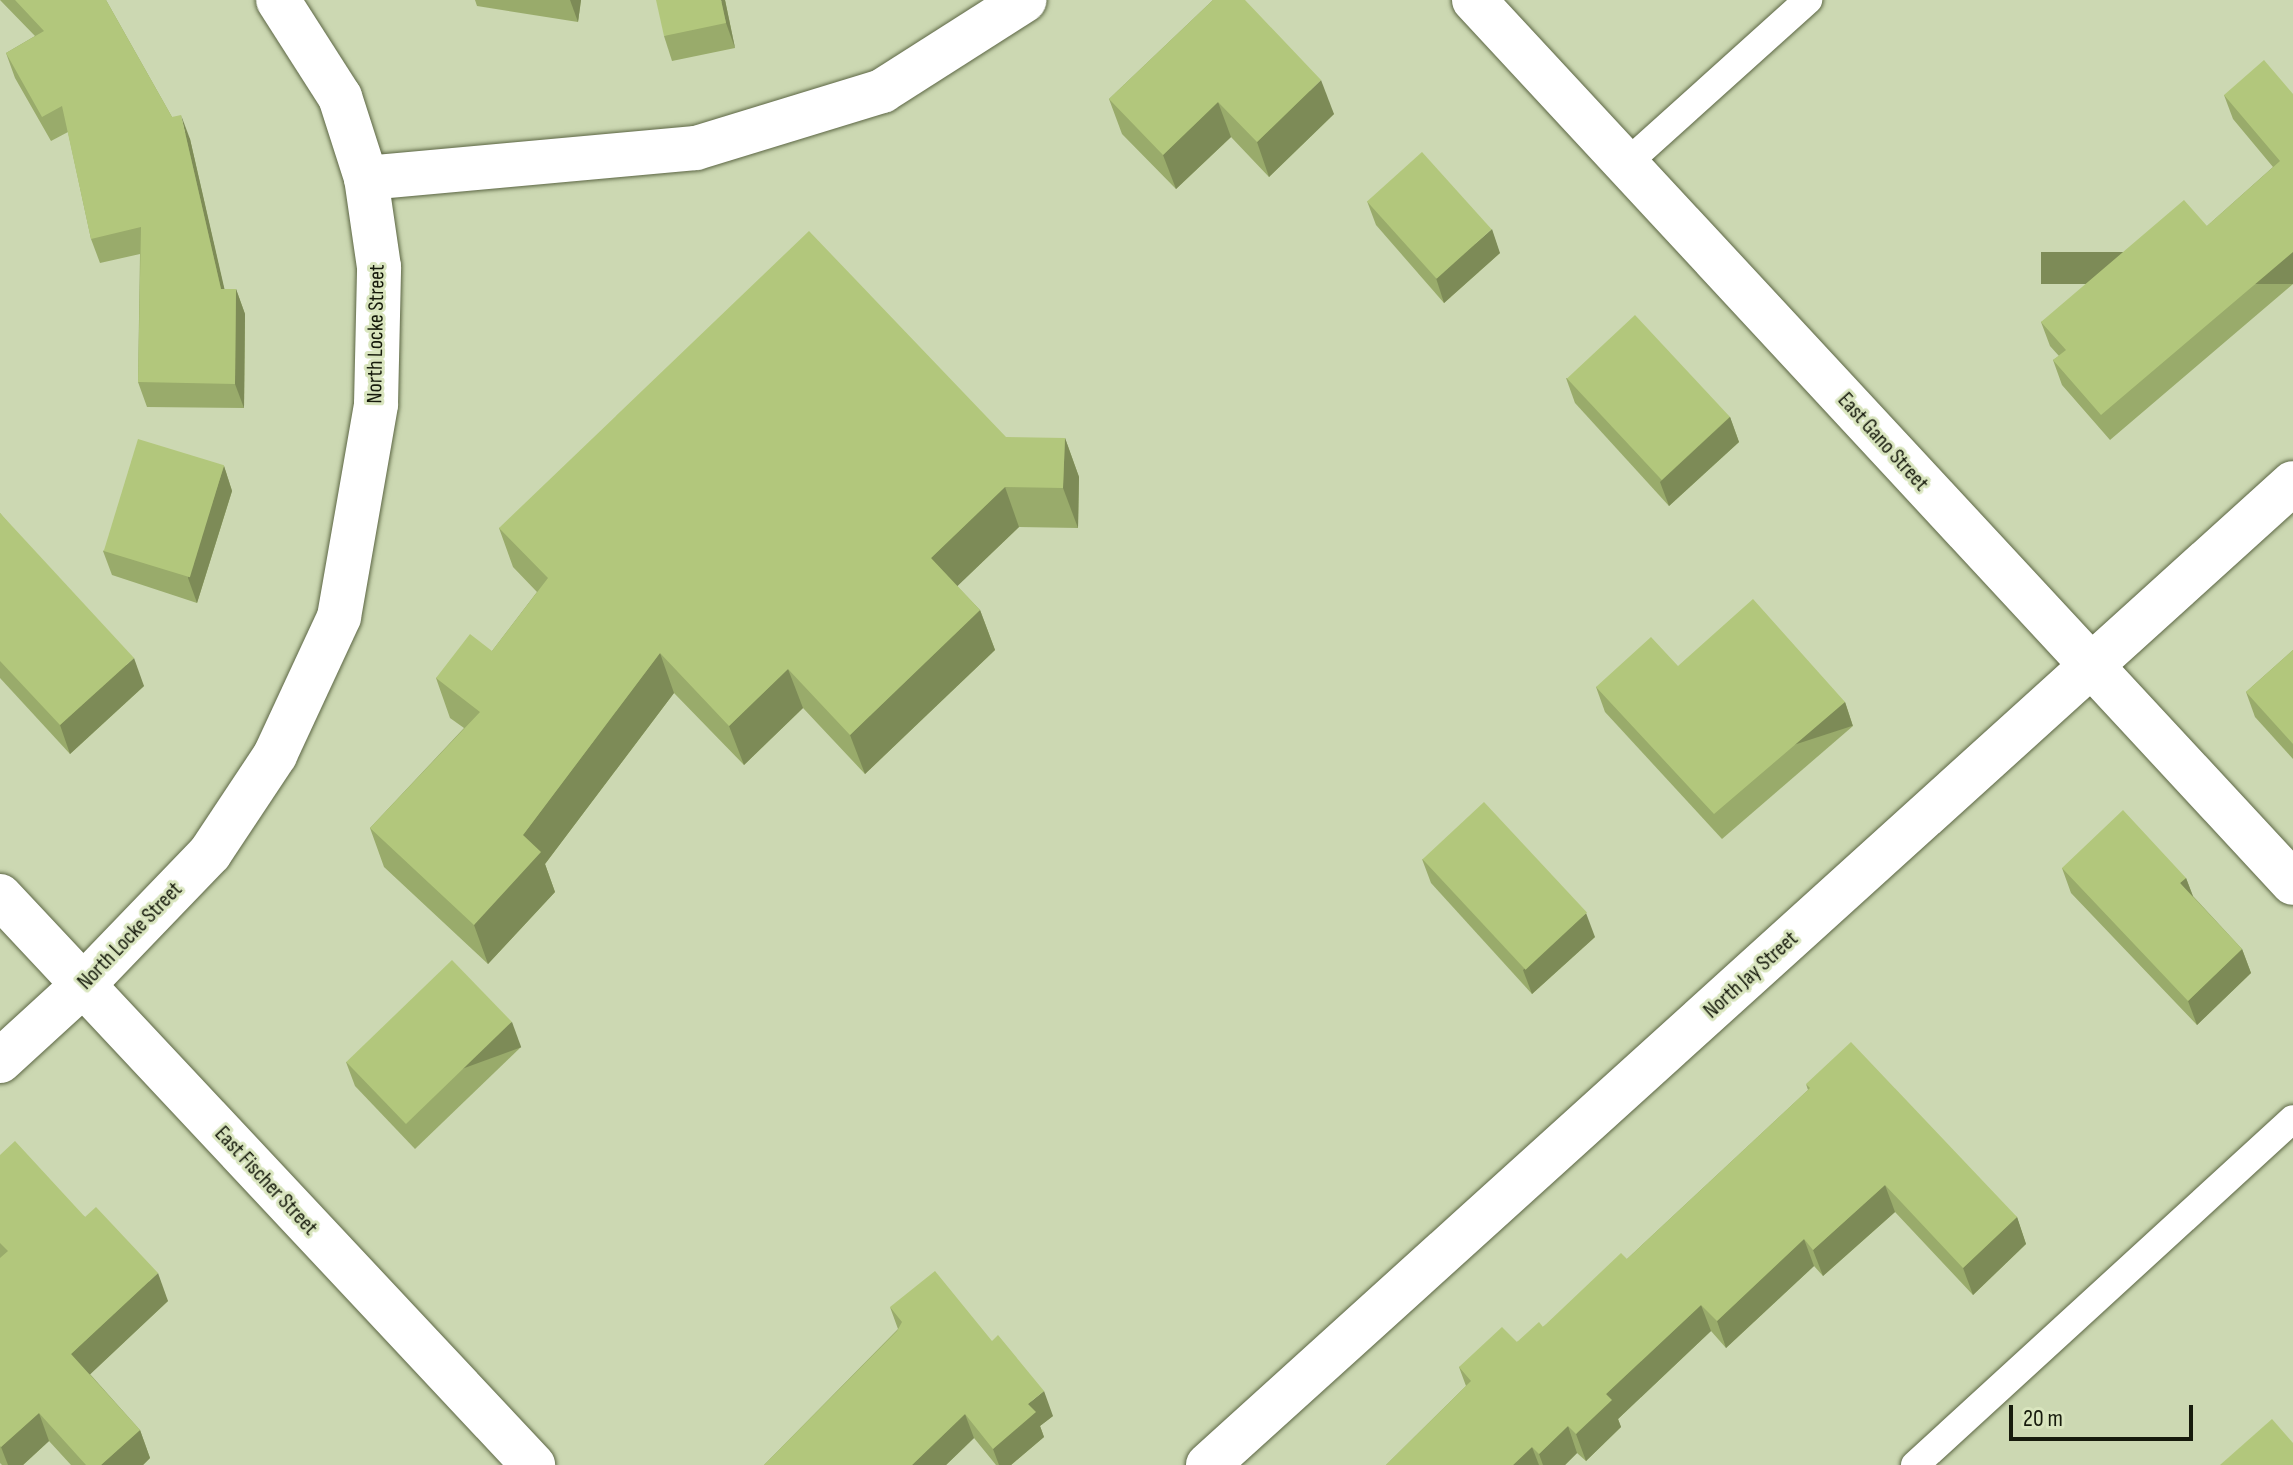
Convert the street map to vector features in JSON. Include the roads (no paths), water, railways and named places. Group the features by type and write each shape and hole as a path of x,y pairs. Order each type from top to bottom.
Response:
{"street":[{"name":"North Locke Street","path":"0,1061 83,985 210,853 275,755 339,617 376,404 379,267 366,178 340,97 278,0"},
{"path":"366,178 696,148 882,91 1025,0"},
{"name":"East Gano Street","path":"1474,0 2090,668 2293,883"},
{"name":"North Jay Street","path":"1208,1465 2293,483"},
{"name":"East Fischer Street","path":"0,896 533,1465"}],"lane":[{"path":"1627,163 1808,0"},
{"path":"1915,1465 2293,1119"}]}
